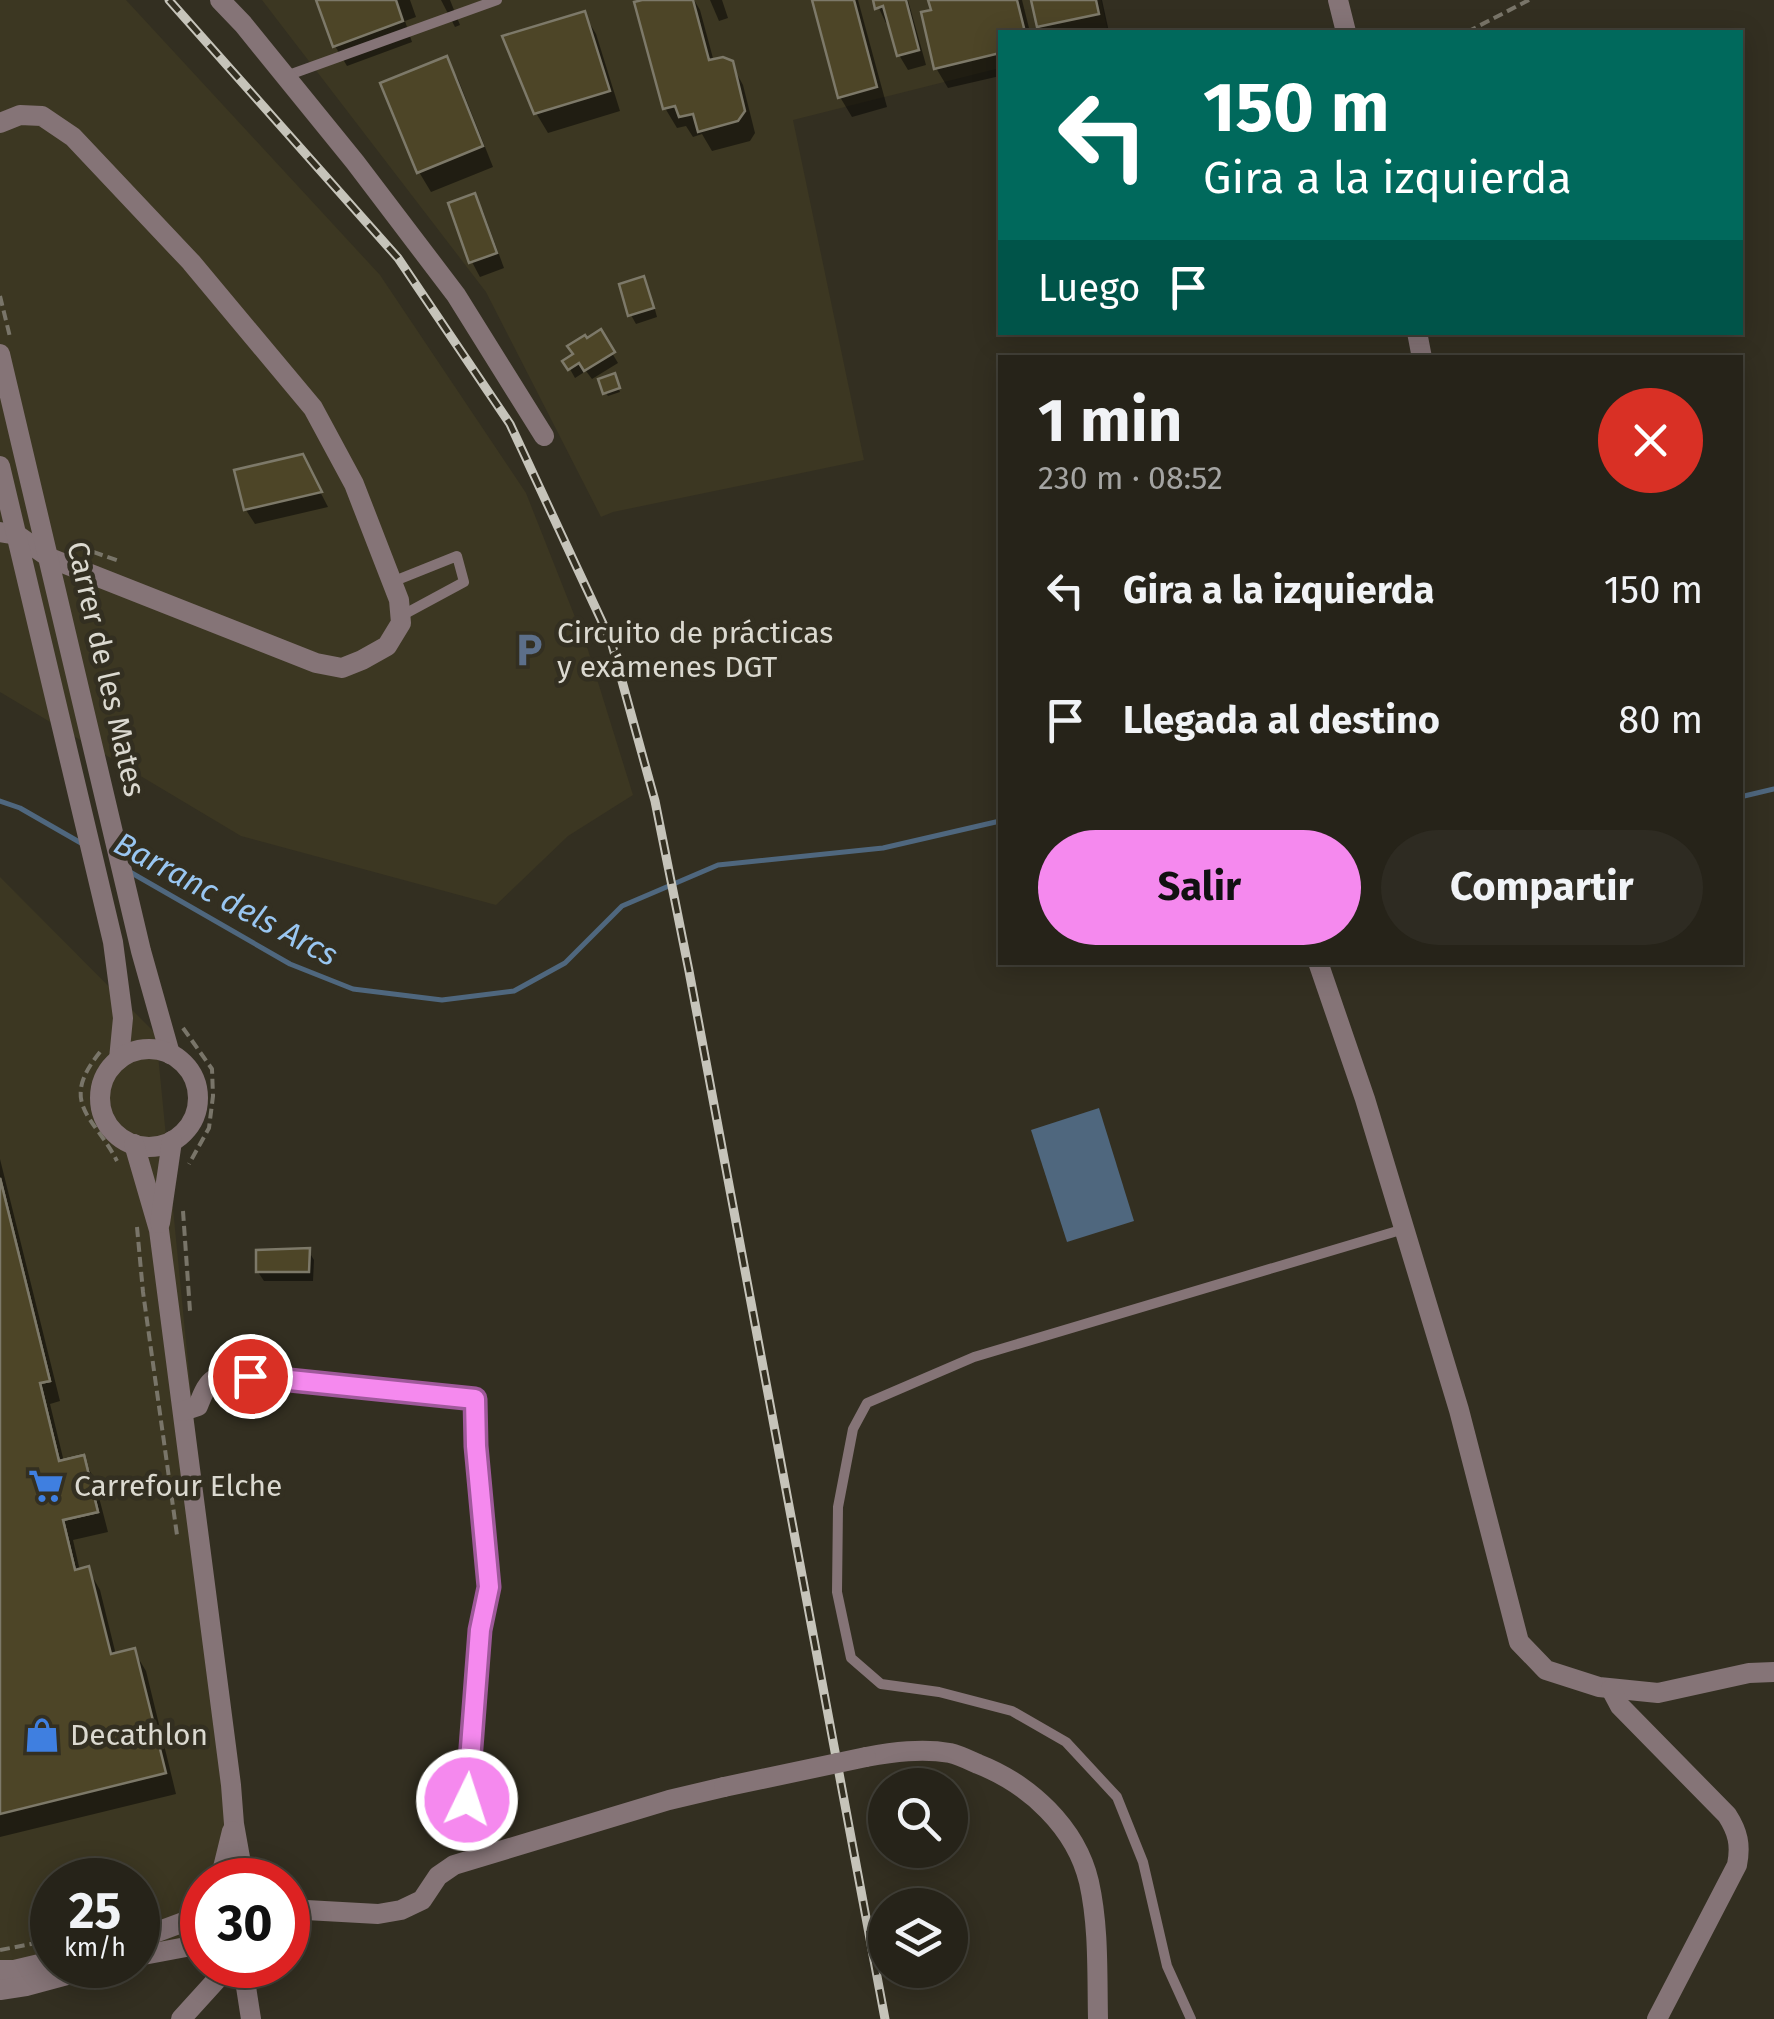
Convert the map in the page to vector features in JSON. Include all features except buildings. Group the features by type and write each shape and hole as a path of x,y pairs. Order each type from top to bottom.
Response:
{"street":[{"path":"220,0 285,76 456,294 544,436"},
{"path":"1338,0 1346,30"},
{"path":"0,122 20,115 42,116 73,137 191,262 313,408 354,484 399,600 400,623 386,646 362,660 342,668 316,663 50,558 9,534"},
{"name":"Carrer de les Mates","path":"0,354 140,951 170,1054"},
{"name":"Carrer de les Mates","path":"0,466 9,534 72,766 113,942 123,1018 119,1060"},
{"path":"1319,965 1365,1099 1459,1410 1519,1642 1546,1670 1600,1688 1658,1693 1735,1675 1774,1672"},
{"path":"144,1049 170,1054 183,1062 197,1089 198,1105 193,1120 172,1142 160,1146 134,1144 121,1138 110,1127 100,1100 109,1071 131,1052 144,1049"},
{"path":"159,1230 172,1142"},
{"path":"134,1144 159,1230 240,1858"},
{"path":"182,1411 198,1406 207,1383 218,1376 475,1399 489,1587 480,1630 467,1800"},
{"path":"1611,1688 1620,1706 1727,1815 1737,1831 1740,1850 1737,1865 1657,2019"},
{"path":"310,1911 378,1914 402,1910 422,1900 438,1876 454,1865 669,1800 898,1751 951,1753 1004,1774 1043,1803 1070,1838 1088,1878 1096,1926 1098,2019"},
{"path":"226,1858 234,1824"},
{"path":"0,1970 30,1966"},
{"path":"0,1990 30,1985"},
{"path":"181,2019 210,1988"},
{"path":"246,1988 251,2019"}],"lane":[{"path":"285,76 497,0"},
{"path":"392,582 457,556 464,582 400,616"},
{"path":"1191,2019 1167,1966 1143,1862 1117,1797 1066,1742 1012,1710 940,1692 880,1684 851,1658 837,1578 838,1508 853,1430 867,1403 974,1357 1404,1230"},
{"path":"0,1999 26,1986"}],"path":[{"path":"1470,30 1529,0"},
{"path":"76,546 120,561 111,581"},
{"path":"178,1022 212,1068 213,1096 209,1128 183,1176"},
{"path":"82,1082 80,1101 84,1114 120,1167"},
{"path":"150,1200 134,1202 179,1548"},
{"path":"0,1950 30,1944"}],"shaded area":[{"path":"0,0 126,0 380,275 526,493 588,650 633,795 568,836 496,905 241,836 0,692"},
{"path":"262,0 1101,0 1108,30 998,30 998,69 793,120 864,460 601,517 486,292"},
{"path":"0,877 156,1034 243,1858 180,1858 180,1944 160,1949 160,1858 30,1858 30,1978 0,1985"}],"water":[{"path":"1099,1108 1134,1221 1067,1242 1031,1130"}],"waterway":[{"name":"Barranc dels Arcs","path":"1743,796 1774,789"},
{"name":"Barranc dels Arcs","path":"0,801 81,843"},
{"name":"Barranc dels Arcs","path":"130,872 290,964 353,989 442,1000 514,991 565,963 622,906 718,865 883,848 998,821"}],"railway":[{"path":"169,0 398,258 510,424 611,641 655,801 689,971 885,2019"}],"place":[{"name":"Circuito de prácticas y exámenes DGT","path":"529,650"},
{"name":"Carrefour Elche","path":"46,1486"},
{"name":"Decathlon","path":"42,1735"}],"route":[{"path":"250,1376 475,1399 489,1587 480,1630 467,1800"}]}
